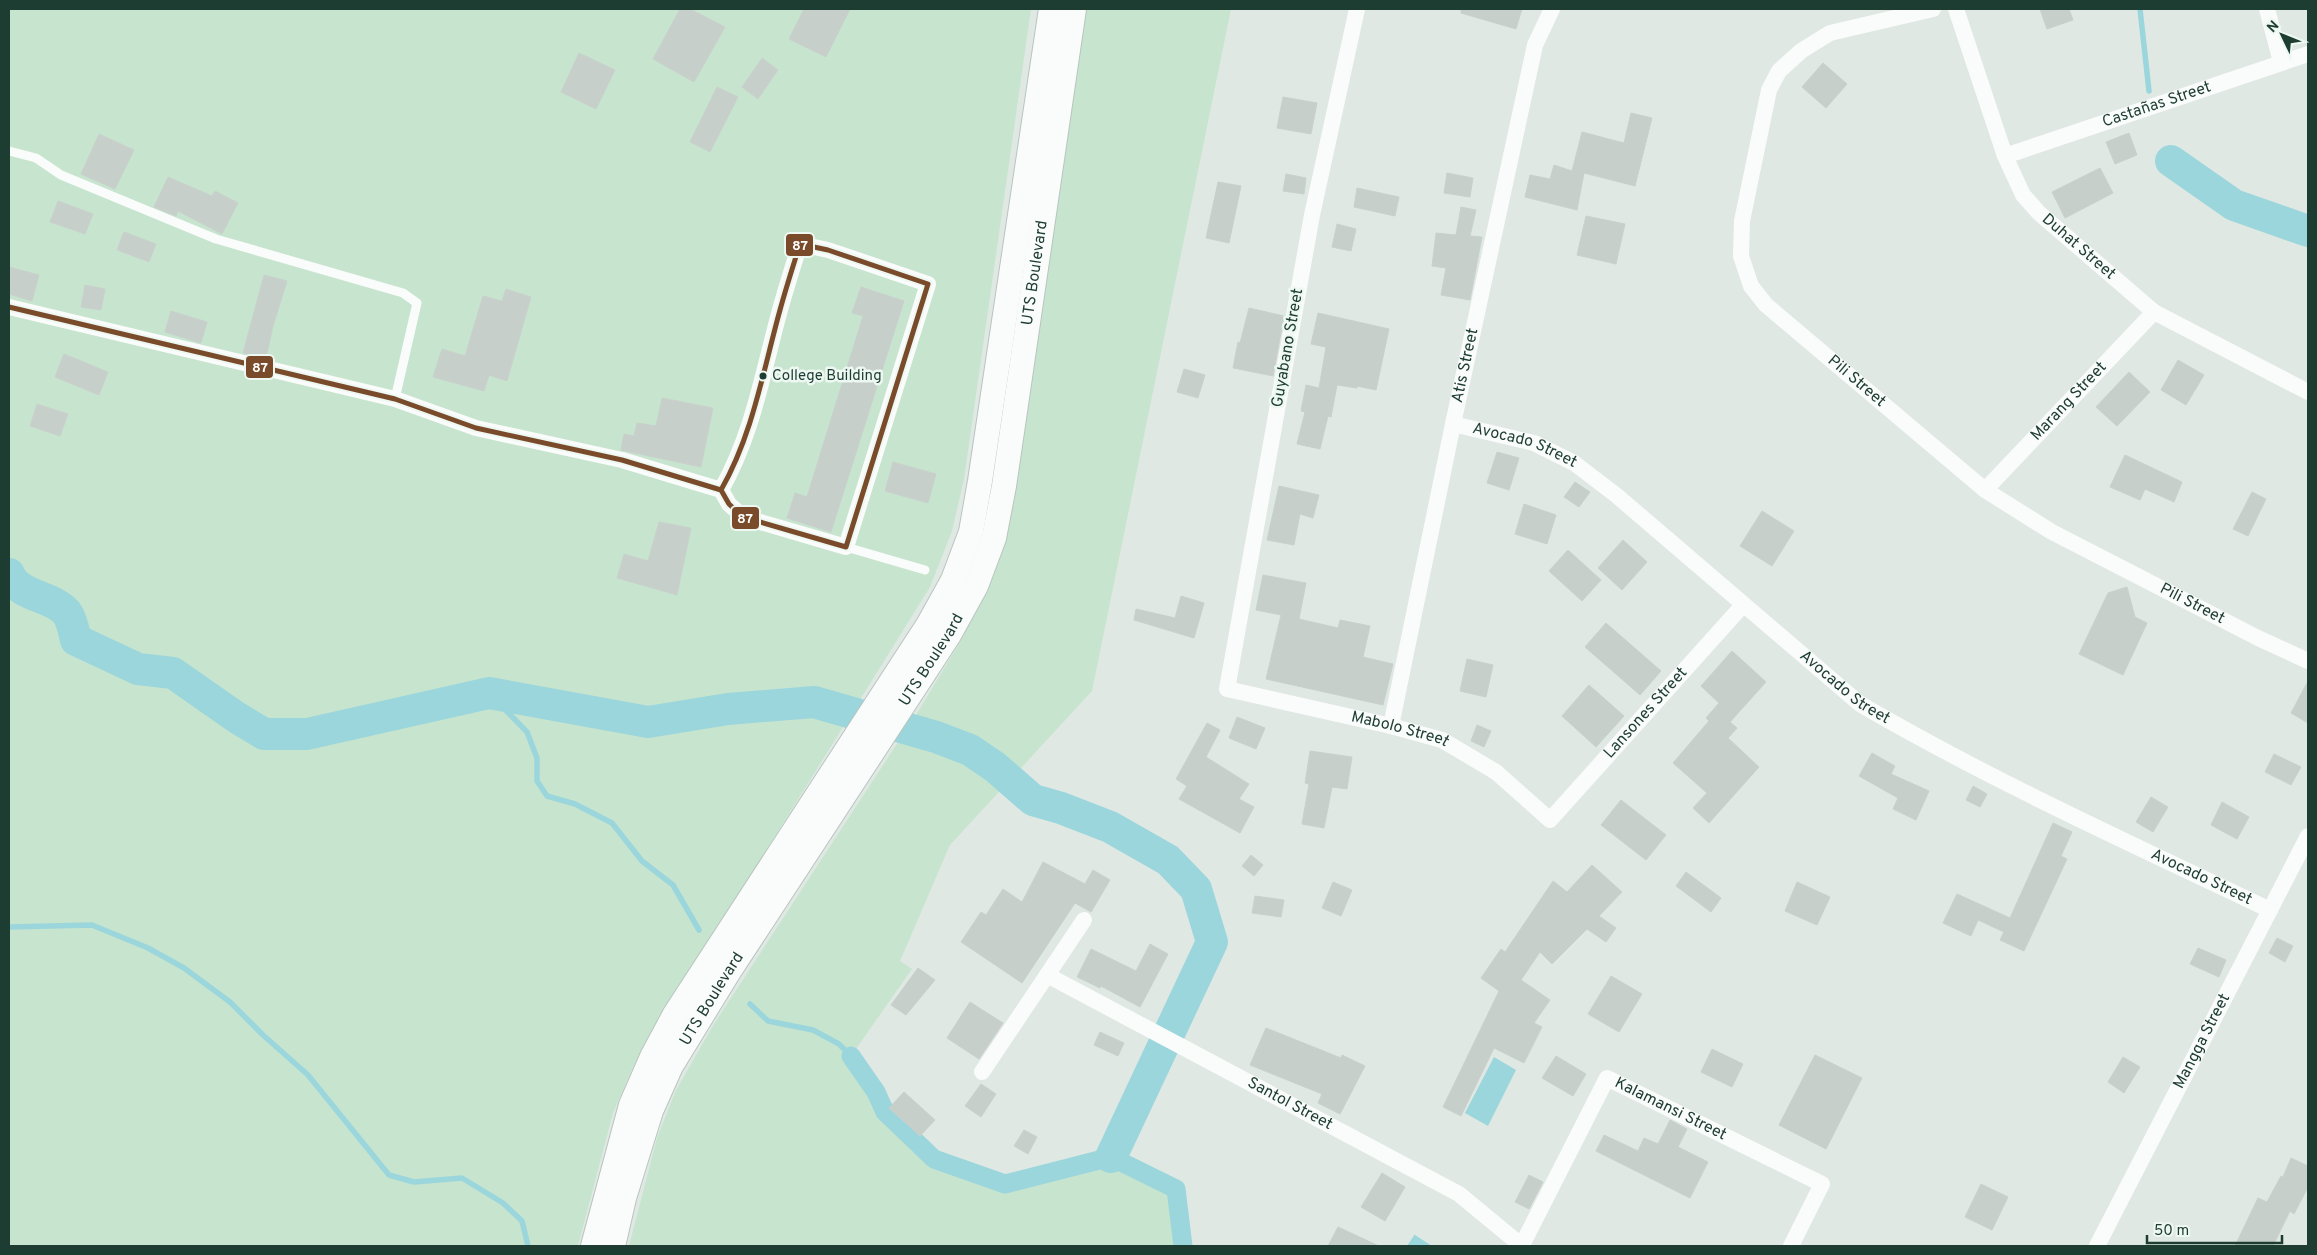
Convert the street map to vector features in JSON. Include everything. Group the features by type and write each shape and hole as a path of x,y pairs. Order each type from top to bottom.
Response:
{"main road":[{"name":"UTS Boulevard","path":"593,1246 631,1105 652,1057 675,1014 928,625 953,580 971,532 1051,9"},
{"name":"UTS Boulevard","path":"613,1246 624,1198 651,1111 671,1066 728,973 949,635 976,586 994,538 1004,486 1074,9"}],"street":[{"name":"Guyabano Street","path":"1227,689 1312,215 1357,9"},
{"name":"Atis Street","path":"1391,726 1453,424 1535,45 1552,9"},
{"name":"Pili Street","path":"1933,9 1830,32 1801,51 1779,71 1769,90 1742,221 1741,256 1751,286 1766,305 1985,490 2052,532 2258,638 2308,661"},
{"name":"Duhat Street","path":"1956,9 2005,156 2023,195 2040,213 2154,312 2308,392"},
{"path":"2267,9 2281,62"},
{"name":"Castañas Street","path":"2005,156 2308,54"},
{"path":"9,307 395,399 476,428 622,460 721,490 729,504 743,517 846,547 928,284 828,250 800,244 780,310 764,376 736,463 721,490"},
{"name":"Marang Street","path":"1985,490 2154,312"},
{"name":"Avocado Street","path":"1453,424 1534,443 1574,463 1616,495 1860,704 1901,728 2049,805 2270,910"},
{"name":"Lansones Street","path":"1550,820 1743,604"},
{"name":"Mabolo Street","path":"1227,689 1391,726 1442,740 1496,772 1550,820"},
{"name":"Mangga Street","path":"2100,1245 2308,836"},
{"path":"982,1072 1084,920"},
{"name":"Santol Street","path":"1047,974 1459,1194 1522,1246"},
{"name":"Kalamansi Street","path":"1522,1246 1607,1078 1822,1184 1791,1246"}],"lane":[{"path":"9,151 36,158 61,175 216,238 403,293 417,303 395,399"},
{"path":"846,547 925,570"}],"green space":[{"path":"9,9 1031,9 964,479 952,531 930,587 733,904 659,1017 634,1065 613,1113 578,1246 9,1246"},
{"path":"1086,9 1231,9 1092,691 950,845 900,961 912,969 851,1056 876,1092 885,1112 934,1159 1005,1184 1111,1157 1176,1189 1183,1246 629,1246 657,1138 676,1090 714,1024 919,710 960,642 987,589 1015,488"}],"water":[{"path":"1494,1057 1516,1070 1488,1126 1465,1113"},
{"path":"1415,1235 1432,1246 1407,1246"}],"building":[{"path":"680,9 690,9 725,27 694,82 653,59"},
{"path":"804,9 850,9 826,57 789,39"},
{"path":"1461,9 1522,9 1516,29 1461,13"},
{"path":"2040,9 2069,9 2073,20 2047,29"},
{"path":"579,53 615,70 596,109 561,92"},
{"path":"762,58 778,70 758,99 742,87"},
{"path":"1823,63 1847,84 1826,108 1802,87"},
{"path":"717,87 738,97 710,152 690,142"},
{"path":"1283,97 1317,103 1311,134 1277,128"},
{"path":"1631,113 1652,118 1635,186 1584,173 1577,210 1525,197 1530,175 1550,179 1554,165 1572,171 1582,132 1624,143"},
{"path":"2129,133 2137,155 2115,164 2106,142"},
{"path":"99,134 134,150 115,189 81,174"},
{"path":"2100,168 2113,193 2065,218 2052,192"},
{"path":"1447,173 1473,178 1470,197 1444,193"},
{"path":"1286,174 1306,178 1304,194 1283,191"},
{"path":"168,177 212,196 215,191 238,203 222,234 178,211 176,216 154,207"},
{"path":"1218,182 1241,186 1229,243 1206,238"},
{"path":"1357,188 1399,197 1395,216 1354,207"},
{"path":"58,201 93,214 85,234 50,222"},
{"path":"1461,207 1476,210 1470,236 1482,237 1470,300 1441,295 1446,268 1432,266 1436,233 1456,235"},
{"path":"1586,216 1625,224 1616,264 1577,255"},
{"path":"1337,224 1356,229 1351,251 1332,247"},
{"path":"124,232 156,244 149,262 117,250"},
{"path":"9,267 39,275 32,301 9,294"},
{"path":"264,275 287,281 273,326 266,358 243,353"},
{"path":"85,285 105,289 101,310 81,307"},
{"path":"861,287 904,301 831,532 787,518 795,493 807,497 863,316 852,313"},
{"path":"506,289 531,297 507,381 489,375 484,391 433,377 442,349 465,356 483,296 502,301"},
{"path":"1249,308 1284,316 1273,376 1233,368 1238,342 1240,343"},
{"path":"171,311 207,322 201,343 165,332"},
{"path":"1318,313 1389,329 1376,390 1357,386 1357,388 1337,385 1331,417 1328,416 1320,449 1297,444 1305,412 1301,411 1306,385 1319,388 1326,347 1311,344"},
{"path":"64,354 108,372 99,395 55,377"},
{"path":"2178,360 2204,375 2186,405 2161,390"},
{"path":"1184,369 1205,375 1198,398 1177,392"},
{"path":"2129,372 2150,392 2117,426 2096,407"},
{"path":"662,398 713,408 701,467 621,450 624,434 634,436 637,423 656,426"},
{"path":"37,404 68,414 60,436 30,426"},
{"path":"1497,452 1519,458 1509,490 1487,483"},
{"path":"2125,455 2182,482 2174,502 2145,489 2140,500 2110,487"},
{"path":"893,462 936,474 928,503 885,491"},
{"path":"1575,482 1590,492 1579,507 1564,497"},
{"path":"1279,486 1319,495 1313,518 1300,514 1294,545 1267,540"},
{"path":"2252,492 2266,499 2248,536 2233,529"},
{"path":"1524,504 1556,515 1547,544 1515,534"},
{"path":"1762,511 1794,531 1772,566 1740,546"},
{"path":"659,522 691,528 677,595 617,578 624,554 648,561"},
{"path":"1623,540 1647,562 1622,590 1598,568"},
{"path":"1568,550 1601,580 1582,601 1549,571"},
{"path":"1263,575 1306,583 1299,619 1338,628 1340,620 1370,626 1363,657 1393,664 1383,705 1266,679 1281,615 1256,610"},
{"path":"2127,587 2135,617 2147,623 2123,675 2079,654 2108,593"},
{"path":"1181,596 1204,603 1194,638 1134,620 1136,609 1175,618"},
{"path":"1606,623 1661,671 1640,695 1585,647"},
{"path":"1732,651 1766,682 1730,722 1737,728 1728,738 1759,767 1709,823 1693,808 1707,793 1673,763 1709,721 1706,718 1719,703 1701,686"},
{"path":"1467,659 1493,665 1486,697 1460,691"},
{"path":"2308,681 2308,723 2291,713"},
{"path":"1589,685 1624,716 1596,747 1562,716"},
{"path":"1237,717 1265,728 1256,749 1229,738"},
{"path":"1207,723 1220,730 1206,757 1249,784 1239,799 1254,807 1240,833 1179,799 1187,786 1176,779"},
{"path":"1477,725 1491,731 1484,747 1471,741"},
{"path":"1310,751 1352,757 1347,789 1332,787 1324,828 1302,824 1309,784 1305,783"},
{"path":"1872,753 1895,766 1891,774 1929,791 1916,820 1893,809 1898,798 1859,776"},
{"path":"2274,754 2301,767 2291,785 2265,772"},
{"path":"1973,786 1987,794 1980,807 1966,800"},
{"path":"2151,797 2168,807 2153,832 2136,822"},
{"path":"1621,800 1666,835 1646,860 1601,825"},
{"path":"2222,802 2249,817 2237,839 2211,825"},
{"path":"2053,823 2072,832 2061,856 2067,859 2024,951 2000,940 2004,932 1978,920 1971,936 1943,923 1957,894 2010,918"},
{"path":"1251,855 1263,865 1254,876 1242,866"},
{"path":"1043,862 1085,884 1093,870 1110,880 1091,912 1075,903 1022,983 961,942 981,912 986,915 1003,889 1022,902"},
{"path":"1592,865 1622,892 1599,916 1616,928 1606,942 1587,929 1552,964 1540,952 1521,980 1550,1000 1534,1023 1542,1027 1524,1063 1494,1048 1461,1116 1443,1107 1499,991 1481,978 1501,949 1505,952 1553,881 1567,892"},
{"path":"1686,872 1721,898 1711,912 1676,886"},
{"path":"1333,882 1352,890 1341,916 1322,908"},
{"path":"1797,882 1830,897 1817,925 1785,911"},
{"path":"1255,896 1284,900 1281,917 1252,913"},
{"path":"2277,938 2293,946 2285,962 2269,953"},
{"path":"1150,944 1168,954 1140,1007 1101,986 1100,988 1077,977 1091,949 1136,971"},
{"path":"2198,948 2226,960 2219,977 2190,964"},
{"path":"918,968 935,980 906,1015 891,1005"},
{"path":"1611,976 1642,994 1619,1032 1588,1014"},
{"path":"970,1002 1003,1023 979,1059 947,1038"},
{"path":"1266,1028 1341,1058 1342,1055 1365,1066 1340,1114 1318,1103 1322,1094 1250,1065"},
{"path":"1100,1032 1124,1043 1118,1056 1094,1045"},
{"path":"1712,1049 1743,1064 1732,1087 1701,1072"},
{"path":"1815,1055 1862,1078 1826,1149 1779,1125"},
{"path":"1556,1056 1586,1074 1573,1096 1542,1078"},
{"path":"2123,1057 2140,1067 2124,1093 2108,1082"},
{"path":"981,1084 996,1094 981,1117 965,1106"},
{"path":"904,1092 935,1120 920,1136 889,1108"},
{"path":"1670,1120 1687,1129 1678,1147 1708,1162 1690,1198 1596,1151 1604,1135 1638,1151 1644,1138 1658,1144"},
{"path":"1024,1130 1037,1137 1028,1154 1014,1146"},
{"path":"2291,1158 2308,1166 2308,1187 2294,1214 2290,1211 2273,1246 2235,1246 2258,1198 2267,1202 2281,1176 2283,1177"},
{"path":"1382,1173 1405,1187 1385,1221 1361,1207"},
{"path":"1529,1175 1543,1182 1529,1209 1515,1202"},
{"path":"1981,1184 2008,1197 1992,1230 1965,1217"},
{"path":"1338,1227 1379,1246 1328,1246"}],"waterway":[{"path":"2140,9 2149,91"},
{"path":"2171,161 2234,205 2308,231"},
{"path":"9,574 20,587 61,607 67,613 72,623 76,640 138,669 173,673 264,734 307,734 489,693 648,722 728,709 814,702 936,737 970,750 995,767 1033,800 1061,808 1110,827 1168,860 1196,889 1212,942 1111,1157"},
{"path":"489,693 527,732 537,758 537,781 547,796 575,804 612,823 642,861 673,885 699,930"},
{"path":"9,927 92,925 148,948 184,968 230,1002 263,1035 308,1075 389,1175 414,1182 462,1178 503,1203 522,1221 528,1246"},
{"path":"750,1004 768,1021 813,1030 839,1044 851,1056"},
{"path":"851,1056 876,1092 885,1112 934,1159 1005,1184 1111,1157 1176,1189 1183,1246"}],"transit line":[{"name":"87","path":"9,307 395,399 476,428 622,460 721,490 729,504 743,517 846,547 928,284 828,250 800,244 782,302 749,425 732,469 721,490"}],"place":[{"name":"College Building","path":"763,376"}]}
